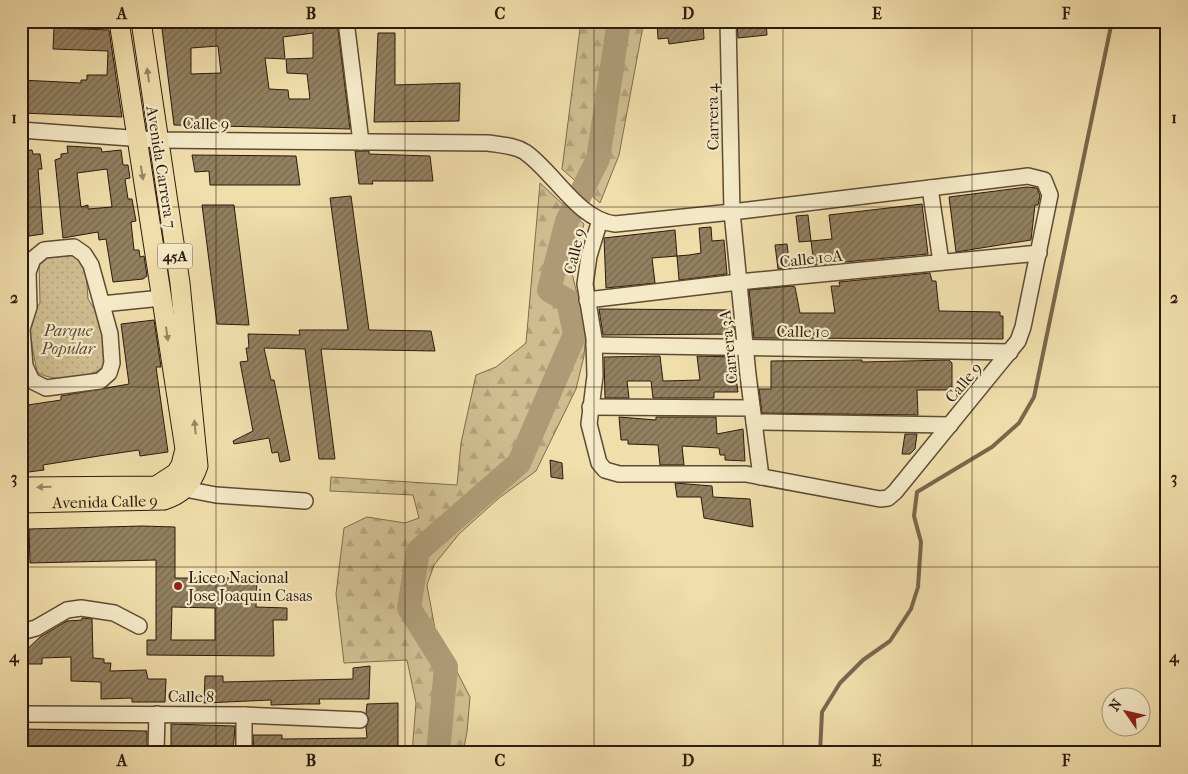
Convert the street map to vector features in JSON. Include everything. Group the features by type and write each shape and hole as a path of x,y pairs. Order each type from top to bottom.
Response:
{"main road":[{"name":"Avenida Carrera 7","path":"119,21 185,449 180,481 194,478 198,455 180,283 157,140 141,21"},
{"name":"Avenida Calle 9","path":"21,488 156,486 180,481"},
{"name":"Avenida Calle 9","path":"21,503 164,500 180,481"}],"street":[{"path":"346,21 361,142"},
{"name":"Carrera 4","path":"728,21 732,212"},
{"name":"Calle 9","path":"21,130 157,140 488,143 508,146 526,153 557,184 594,216 616,224 732,212 1028,176 1044,180 1049,187 1050,201 1023,327 1018,341 888,498 880,500 746,474 619,474 605,470 599,463 590,424 590,407 595,376 594,345 584,284 594,216"},
{"path":"930,188 941,262"},
{"name":"Carrera 3A","path":"732,212 760,477"},
{"path":"74,247 84,254 91,265 110,334 112,363 109,373 100,381 46,388 32,381 25,366 22,329 25,307 28,272 33,259 44,250 74,247"},
{"name":"Calle 10A","path":"587,300 739,282 1039,253"},
{"path":"102,304 162,298"},
{"name":"Calle 10","path":"594,345 1010,352"},
{"path":"590,407 950,425"},
{"path":"180,481 216,495 305,501"},
{"path":"21,632 36,628 67,610 82,608 114,613 139,626"},
{"name":"Calle 8","path":"21,714 244,715 360,720"},
{"path":"156,753 157,714"},
{"path":"244,715 244,753"}],"green space":[{"path":"581,21 644,21 619,155 600,203 562,169"},
{"path":"540,183 584,224 571,269 586,332 584,356 576,389 536,471 499,498 459,534 434,565 427,585 435,629 470,697 467,732 463,753 412,753 416,703 407,660 344,663 336,594 344,528 367,517 405,523 419,518 413,495 330,491 331,477 457,485 461,443 476,375 496,367 526,343"},
{"name":"Parque Popular","path":"76,250 85,257 88,299 97,313 104,334 105,365 99,370 82,377 52,378 37,372 29,329 32,316 40,303 39,262 45,252"}],"building":[{"path":"161,21 337,21 350,129 174,125","holes":["313,33 313,58 286,59 287,73 307,74 310,99 289,99 288,90 269,89 265,58 285,59 283,37","218,46 221,73 191,74 191,48"]},
{"path":"657,21 703,21 704,39 669,44 668,38 658,39"},
{"path":"737,21 766,21 767,35 738,38"},
{"path":"54,28 109,30 122,117 21,113 21,80 81,83 81,80 87,80 87,75 107,75 108,51 53,49"},
{"path":"378,33 395,33 395,85 460,83 459,121 374,122"},
{"path":"67,146 101,148 102,152 121,150 123,165 128,165 130,178 125,179 128,199 132,199 136,221 131,222 134,250 139,250 140,257 144,256 147,276 143,279 113,282 106,239 99,240 98,232 63,238 55,160 61,158 61,154 68,153","holes":["107,169 112,207 88,209 88,205 81,207 77,173"]},
{"path":"32,150 33,154 40,154 42,169 38,169 43,234 29,236 28,231 21,232 21,151"},
{"path":"355,151 369,151 369,154 430,156 433,181 372,181 373,184 359,184"},
{"path":"192,155 296,156 300,185 210,185 209,171 195,172"},
{"path":"1027,187 1037,188 1040,196 1038,205 1035,205 1031,240 956,252 949,197"},
{"path":"351,196 369,330 431,331 435,351 321,349 335,459 319,459 305,349 264,348 271,380 274,380 290,460 280,462 278,452 272,453 269,438 234,444 233,441 253,431 240,362 248,361 246,348 249,348 248,334 300,335 299,330 348,330 330,198"},
{"path":"922,204 928,254 814,265 811,241 832,239 829,215"},
{"path":"202,205 234,205 249,325 217,324"},
{"path":"808,215 811,241 799,242 796,216"},
{"path":"711,227 712,241 724,240 727,274 679,280 677,256 701,253 699,228"},
{"path":"675,230 677,256 652,258 655,283 606,288 604,238"},
{"path":"787,244 790,268 778,269 775,245"},
{"path":"930,273 932,281 936,281 939,311 1000,312 1000,316 1003,316 1003,339 754,338 749,290 792,286 795,287 800,313 835,313 831,286 840,286 839,282"},
{"path":"599,309 732,310 735,334 603,335"},
{"path":"154,320 161,367 156,367 168,452 140,456 139,450 43,465 44,470 21,473 21,406 61,400 61,396 129,384 121,324"},
{"path":"660,356 663,381 700,380 697,356 733,357 738,392 714,392 714,398 653,398 651,381 627,381 629,398 605,398 604,357"},
{"path":"862,360 862,362 949,360 952,363 952,387 949,387 949,390 917,390 918,415 762,413 759,389 771,389 771,361"},
{"path":"619,417 656,420 656,417 716,417 717,434 743,429 745,461 725,460 725,455 720,455 719,448 682,446 684,465 660,465 658,445 628,444 628,440 621,440"},
{"path":"905,434 917,434 915,449 910,454 902,454"},
{"path":"550,460 562,463 563,479 551,477"},
{"path":"675,483 712,486 713,497 750,499 753,527 704,518 701,497 677,497"},
{"path":"175,527 175,578 257,578 256,607 287,608 287,620 273,620 274,656 147,655 147,640 156,640 156,560 30,563 29,529","holes":["172,607 215,608 215,640 171,640"]},
{"path":"82,618 92,619 93,658 104,659 104,663 111,663 110,671 146,670 148,679 166,679 165,702 132,702 132,698 101,699 101,682 71,681 71,657 42,658 42,664 21,664 21,655 40,637 67,621 82,620"},
{"path":"370,666 369,699 319,699 320,704 271,705 271,700 204,703 205,676 223,676 223,682 353,679 353,668"},
{"path":"398,703 398,753 254,753 253,735 282,735 282,739 367,738 366,727 369,720 366,714 367,704"},
{"path":"171,724 235,726 233,753 171,753"},
{"path":"24,729 147,731 147,747 112,746 112,750 63,750 63,753 21,753 21,732 24,732"}],"waterway":[{"path":"438,753 446,667 409,608 418,551 519,463 575,334 568,301 549,290 567,221 598,159 619,21"},
{"path":"820,753 822,712 840,683 863,660 890,641 911,609 918,587 921,542 914,516 917,492 992,447 1019,423 1034,397 1112,21"}],"place":[{"name":"Liceo Nacional Jose Joaquin Casas","path":"178,586"}]}
